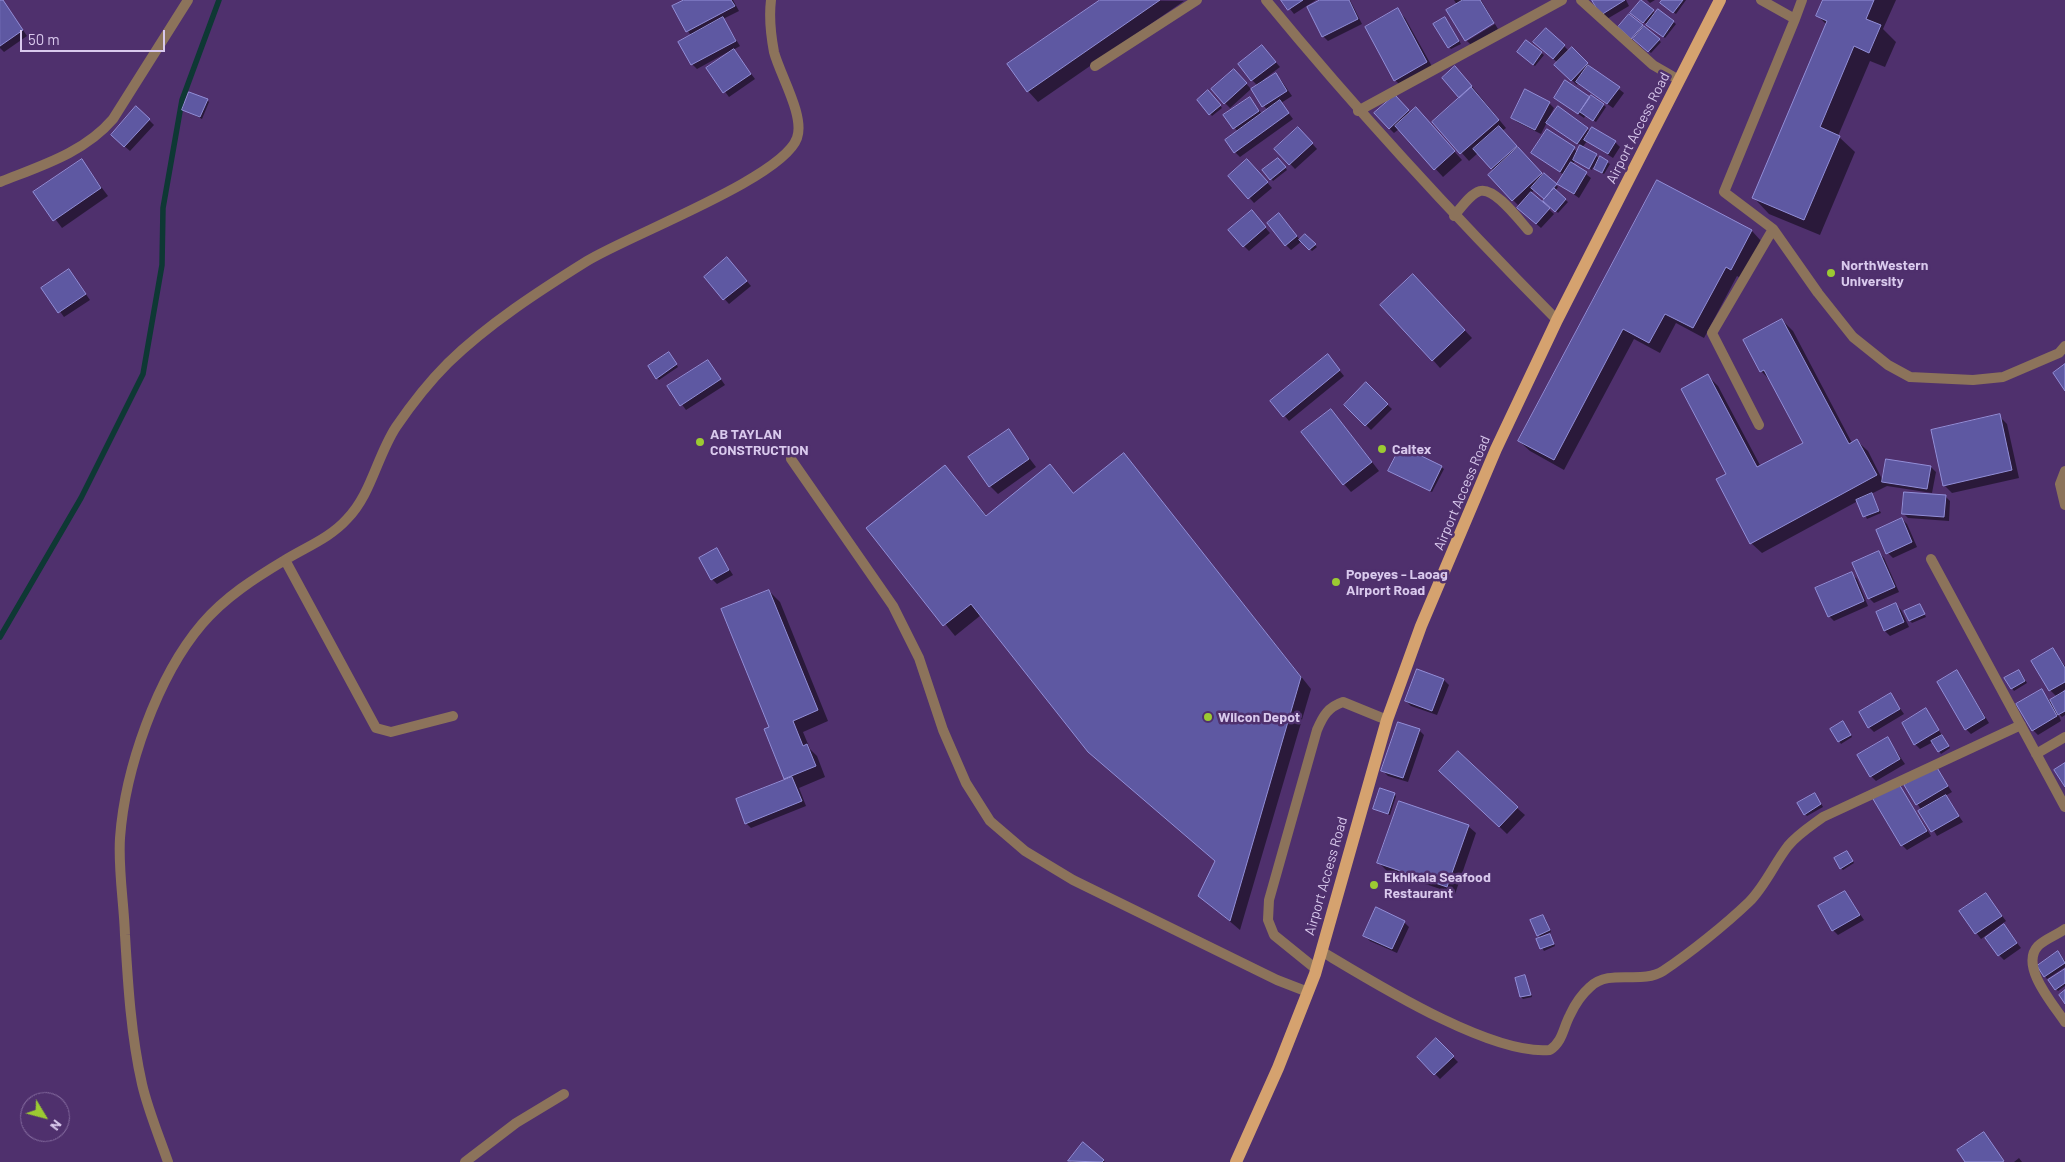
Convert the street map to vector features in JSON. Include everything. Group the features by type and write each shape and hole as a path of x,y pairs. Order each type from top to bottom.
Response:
{"main road":[{"name":"Airport Access Road","path":"1236,1162 1278,1068 1316,969 1387,720 1421,626 1496,449 1557,320 1720,0"}],"street":[{"path":"0,182 84,146 99,135 113,119 188,0"},
{"path":"168,1162 143,1087 131,1029 120,840 128,785 148,723 172,668 202,623 245,585 329,535 349,518 364,494 385,444 408,410 448,363 505,316 589,260 642,232 726,194 778,160 792,147 798,136 799,123 774,52 771,0"},
{"path":"1095,66 1197,0"},
{"path":"1266,0 1358,111 1454,216 1557,320"},
{"path":"1358,111 1562,0"},
{"path":"1582,0 1653,65 1679,80"},
{"path":"1761,0 1795,19"},
{"path":"1802,0 1724,192 1773,229 1853,337 1888,365 1910,377 1973,380 2003,377 2058,353 2065,346"},
{"path":"1454,216 1474,194 1486,190 1498,197 1528,230"},
{"path":"1759,425 1712,333 1773,229"},
{"path":"791,459 893,606 919,658 943,730 966,783 990,821 1025,851 1072,880 1277,980 1308,992"},
{"path":"2065,471 2060,484 2065,505"},
{"path":"1931,559 2065,807"},
{"path":"285,560 376,728 391,732 453,716"},
{"path":"1316,969 1274,935 1268,920 1269,900 1317,730 1324,715 1334,705 1344,702 1387,720"},
{"path":"1320,951 1402,998 1496,1042 1521,1048 1550,1050 1561,1039 1570,1015 1580,997 1592,985 1605,978 1644,976 1660,973 1679,960 1749,902 1770,875 1787,848 1801,833 1823,817 2021,725"},
{"path":"2036,754 2065,737"},
{"path":"2065,930 2039,945 2032,961 2034,973 2065,1022"},
{"path":"467,1162 516,1123 564,1094"}],"building":[{"path":"0,0 3,0 23,30 0,46"},
{"path":"684,0 731,0 735,6 686,32 672,6"},
{"path":"1100,0 1160,0 1027,92 1007,64"},
{"path":"1281,0 1303,0 1288,10"},
{"path":"1320,0 1349,0 1358,19 1322,37 1307,7"},
{"path":"1463,0 1480,0 1494,23 1465,41 1446,10"},
{"path":"1592,0 1625,0 1601,15"},
{"path":"1641,0 1654,10 1643,23 1630,13"},
{"path":"1662,0 1683,0 1673,13 1660,3"},
{"path":"1823,0 1874,0 1866,19 1881,25 1869,53 1854,46 1820,127 1840,136 1804,220 1752,198 1827,21 1816,16"},
{"path":"1398,8 1427,62 1394,81 1365,27"},
{"path":"1658,9 1674,21 1663,37 1646,25"},
{"path":"1629,14 1643,25 1631,39 1618,27"},
{"path":"723,17 736,41 691,65 678,42"},
{"path":"1445,17 1459,41 1448,48 1433,24"},
{"path":"1644,26 1660,39 1648,52 1633,39"},
{"path":"1546,28 1565,45 1553,59 1533,42"},
{"path":"1526,40 1542,52 1533,65 1517,52"},
{"path":"1262,45 1276,62 1251,81 1238,64"},
{"path":"1572,47 1588,63 1571,81 1554,65"},
{"path":"734,49 751,74 723,93 706,68"},
{"path":"1588,65 1620,87 1607,104 1576,82"},
{"path":"1455,66 1472,86 1459,98 1442,78"},
{"path":"1234,69 1247,83 1224,104 1211,89"},
{"path":"1276,73 1287,91 1262,107 1251,89"},
{"path":"1565,80 1590,97 1578,114 1554,98"},
{"path":"1471,87 1499,120 1460,154 1432,122"},
{"path":"1525,89 1550,102 1535,130 1511,118"},
{"path":"1208,90 1221,105 1209,115 1197,100"},
{"path":"189,92 208,99 200,117 182,110"},
{"path":"1395,95 1409,110 1389,129 1374,113"},
{"path":"1591,95 1604,104 1593,121 1580,112"},
{"path":"1250,97 1259,111 1233,129 1223,115"},
{"path":"1280,100 1289,113 1234,153 1225,140"},
{"path":"136,106 150,119 124,147 111,135"},
{"path":"1558,106 1588,128 1577,144 1546,123"},
{"path":"1416,107 1455,151 1434,170 1395,126"},
{"path":"1499,126 1517,146 1491,169 1473,149"},
{"path":"1298,127 1313,143 1289,165 1274,149"},
{"path":"1592,127 1616,141 1608,154 1584,140"},
{"path":"1547,129 1575,147 1560,172 1531,153"},
{"path":"1580,145 1597,154 1589,169 1573,160"},
{"path":"1518,147 1542,173 1512,201 1488,175"},
{"path":"1600,156 1608,161 1602,173 1594,169"},
{"path":"1278,158 1286,167 1270,180 1262,170"},
{"path":"82,159 101,188 53,221 33,192"},
{"path":"1247,159 1268,182 1248,199 1228,176"},
{"path":"1571,162 1587,172 1574,194 1557,184"},
{"path":"1544,173 1557,184 1544,199 1531,188"},
{"path":"1657,180 1752,230 1731,270 1726,267 1693,328 1665,314 1649,343 1623,329 1554,460 1518,441"},
{"path":"1554,188 1566,199 1555,212 1543,201"},
{"path":"1531,192 1550,208 1536,224 1517,208"},
{"path":"1252,210 1266,227 1243,247 1228,230"},
{"path":"1279,213 1297,236 1285,246 1267,223"},
{"path":"1305,234 1316,244 1309,250 1299,240"},
{"path":"727,257 747,281 723,300 704,277"},
{"path":"69,269 86,294 58,313 41,288"},
{"path":"1413,274 1465,330 1432,361 1380,305"},
{"path":"1782,319 1849,444 1857,439 1877,475 1750,544 1716,479 1726,474 1681,389 1708,374 1757,467 1803,443 1764,370 1760,372 1743,340"},
{"path":"669,352 677,364 656,379 648,366"},
{"path":"1328,354 1340,370 1283,417 1270,401"},
{"path":"708,360 721,379 680,406 667,386"},
{"path":"2065,364 2065,391 2053,373"},
{"path":"1366,382 1388,404 1365,426 1344,405"},
{"path":"1331,409 1372,462 1343,485 1301,432"},
{"path":"2000,414 2012,470 1943,486 1931,430"},
{"path":"1009,429 1029,459 989,487 968,457"},
{"path":"1401,446 1442,466 1430,491 1388,471"},
{"path":"1124,453 1301,677 1230,921 1198,896 1215,861 1088,752 971,604 943,626 866,528 945,465 986,516 1050,464 1073,493"},
{"path":"1886,459 1931,466 1927,489 1882,482"},
{"path":"1904,492 1946,495 1944,517 1902,514"},
{"path":"1872,493 1879,511 1863,517 1856,500"},
{"path":"1902,518 1912,542 1886,554 1876,530"},
{"path":"717,548 729,570 711,580 699,558"},
{"path":"1879,551 1895,587 1868,599 1852,563"},
{"path":"1852,572 1864,601 1828,617 1815,588"},
{"path":"769,590 818,710 793,721 803,746 807,744 816,766 784,779 764,729 769,727 721,609"},
{"path":"1896,603 1904,622 1884,631 1876,612"},
{"path":"1920,604 1925,614 1909,621 1904,611"},
{"path":"2053,648 2065,668 2065,682 2049,691 2031,661"},
{"path":"1417,669 1444,679 1432,711 1405,701"},
{"path":"1957,670 1985,718 1965,730 1937,682"},
{"path":"2019,670 2025,681 2011,689 2004,678"},
{"path":"2042,689 2057,716 2032,731 2016,704"},
{"path":"2065,691 2065,711 2058,715 2050,700"},
{"path":"1891,693 1900,709 1868,728 1859,712"},
{"path":"1926,708 1939,730 1914,745 1902,723"},
{"path":"1843,721 1851,735 1838,742 1830,729"},
{"path":"1398,722 1420,729 1403,778 1381,771"},
{"path":"1942,735 1949,746 1938,752 1931,741"},
{"path":"1888,737 1900,759 1870,777 1857,755"},
{"path":"1458,751 1518,807 1499,827 1439,771"},
{"path":"2065,763 2065,787 2054,770"},
{"path":"1936,766 1948,786 1916,805 1904,785"},
{"path":"792,777 802,801 745,824 736,799"},
{"path":"1899,784 1927,831 1901,846 1873,799"},
{"path":"1380,788 1395,793 1388,814 1373,809"},
{"path":"1815,793 1821,804 1804,815 1797,803"},
{"path":"1946,795 1959,816 1931,832 1918,811"},
{"path":"1399,801 1469,825 1447,887 1377,863"},
{"path":"1847,851 1853,861 1840,869 1834,858"},
{"path":"1845,891 1860,915 1832,931 1818,906"},
{"path":"1986,893 2002,916 1975,934 1959,911"},
{"path":"1376,907 1405,921 1392,949 1363,936"},
{"path":"1543,915 1550,930 1537,936 1530,920"},
{"path":"2004,924 2017,943 1998,956 1985,938"},
{"path":"1550,934 1554,944 1540,949 1536,939"},
{"path":"2058,951 2065,963 2044,977 2037,966"},
{"path":"2065,969 2065,983 2055,990 2048,980"},
{"path":"1525,975 1531,995 1520,997 1515,978"},
{"path":"2065,990 2065,1004 2059,995"},
{"path":"1436,1038 1454,1056 1434,1075 1417,1057"},
{"path":"1984,1132 2004,1161 1965,1162 1957,1150"},
{"path":"1083,1142 1104,1160 1102,1162 1068,1161"}],"waterway":[{"path":"0,637 81,498 143,374 162,265 163,208 182,100 219,0"}],"place":[{"name":"NorthWestern University","path":"1831,273"},
{"name":"AB TAYLAN CONSTRUCTION","path":"700,442"},
{"name":"Caltex","path":"1382,449"},
{"name":"Popeyes - Laoag Airport Road","path":"1336,582"},
{"name":"Wilcon Depot","path":"1208,717"},
{"name":"Ekhikaia Seafood Restaurant","path":"1374,885"}]}
